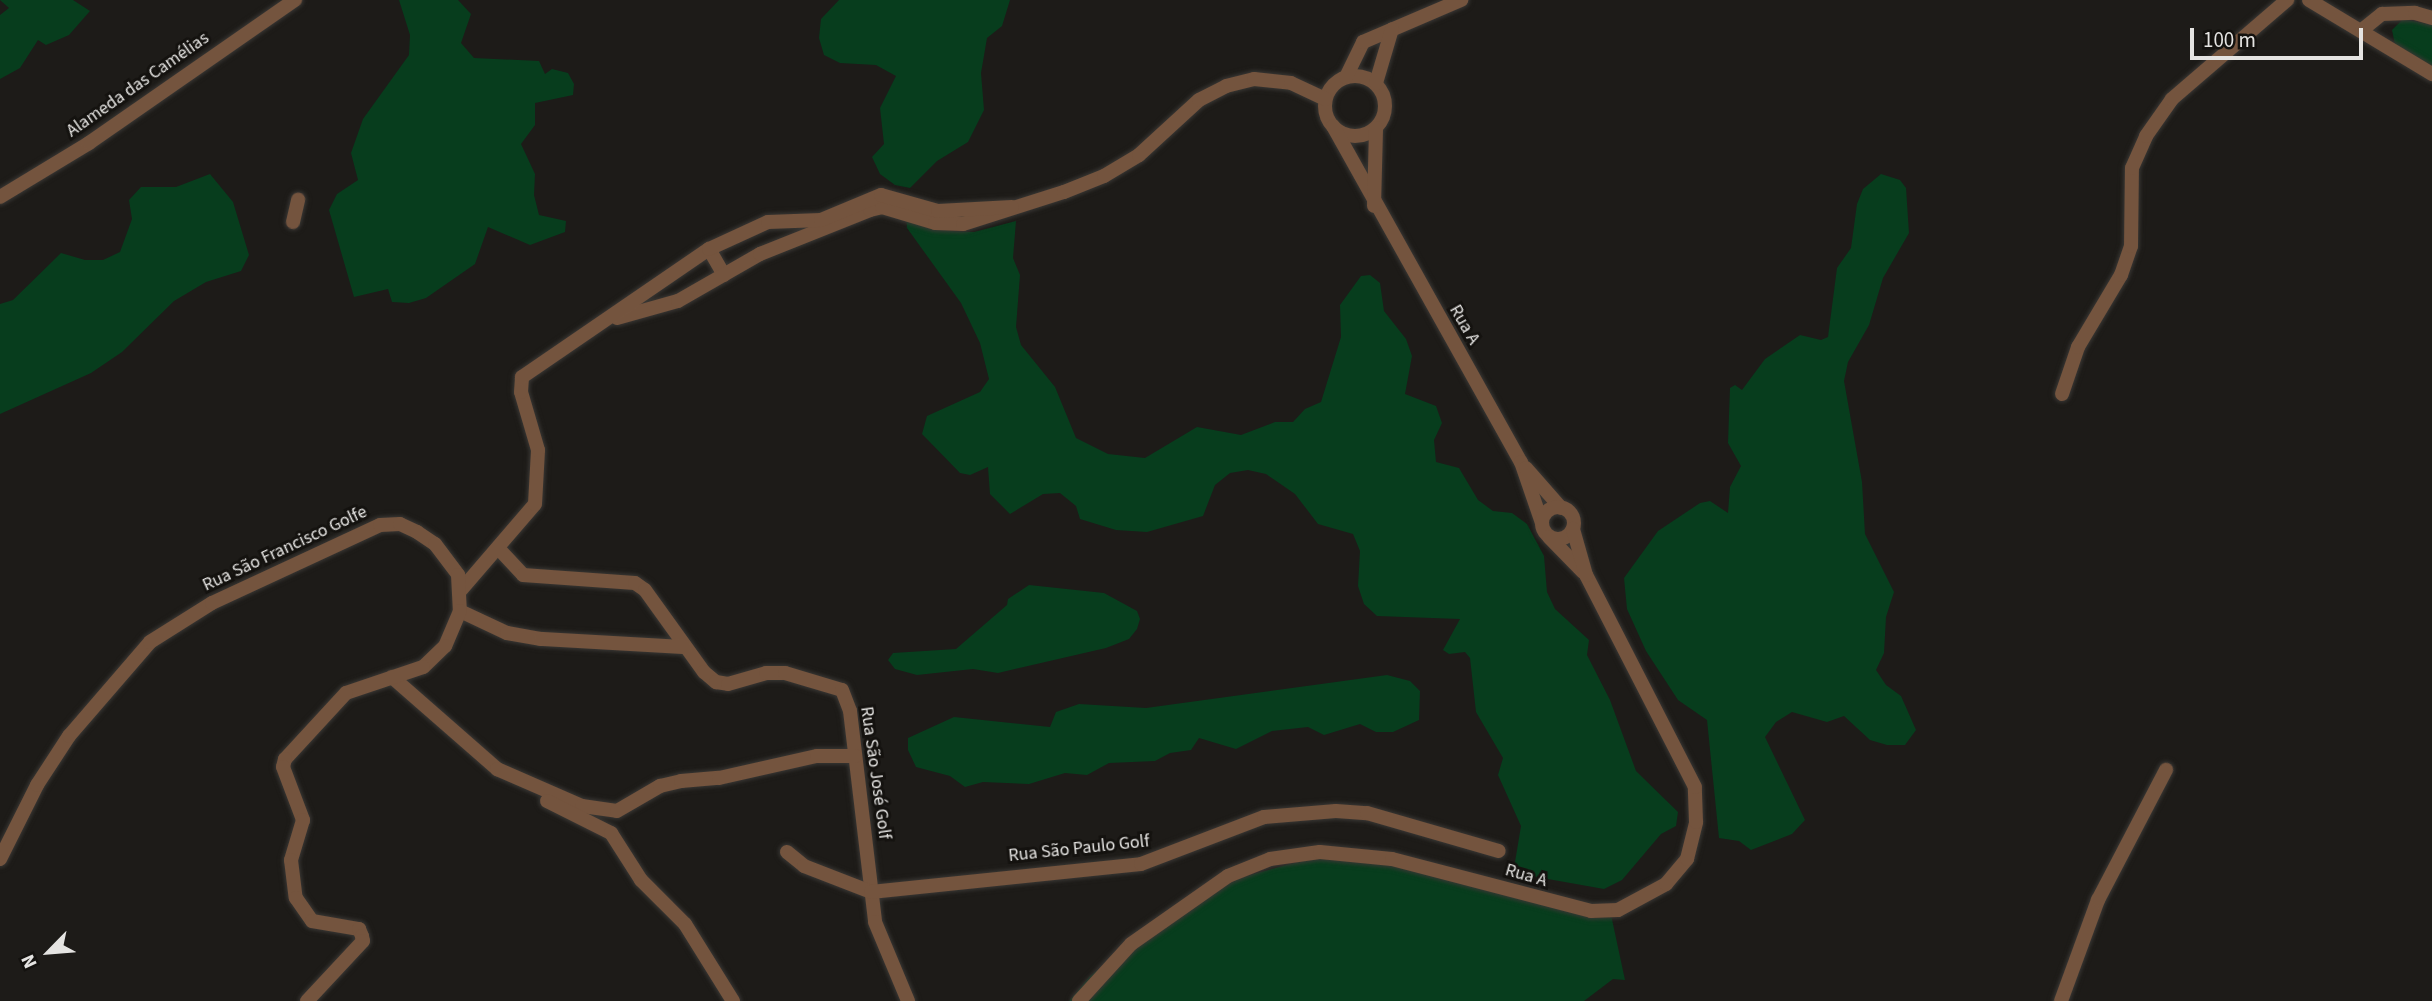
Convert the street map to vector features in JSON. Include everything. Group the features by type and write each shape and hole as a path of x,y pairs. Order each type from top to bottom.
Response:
{"street":[{"name":"Alameda das Camélias","path":"0,197 89,144 295,0"},
{"path":"1346,77 1363,42 1461,0"},
{"path":"2063,394 2078,347 2121,275 2131,246 2132,168 2146,136 2172,99 2287,0"},
{"path":"2309,0 2432,74"},
{"path":"2362,30 2382,14 2415,13 2432,18"},
{"path":"1376,83 1392,29"},
{"path":"1374,207 1376,128 1385,101 1376,83 1367,77 1346,77 1337,81 1326,99 1332,126 1349,136 1376,128"},
{"path":"609,320 678,301 760,254 882,207 935,223 963,224 1104,176 1139,155 1199,100 1226,86 1254,79 1291,83 1326,99"},
{"name":"Rua A","path":"1332,126 1374,207 1521,462 1549,537 1586,575"},
{"path":"461,590 535,504 538,450 521,392 523,377 709,249 768,222 821,220 881,195 938,211 1012,207"},
{"path":"293,222 298,200"},
{"path":"709,249 724,275"},
{"name":"Rua A","path":"1079,1001 1131,944 1228,876 1270,859 1320,852 1392,859 1591,911 1618,910 1666,884 1686,859 1696,822 1695,786 1586,575 1570,513 1561,508 1521,462"},
{"path":"1542,523 1550,509 1561,508"},
{"name":"Rua São Francisco Golfe","path":"0,859 37,785 69,736 126,665 181,619 380,525 400,524 435,544 449,559 461,590 460,611 436,658 423,667 346,693 285,759 285,775 303,820 291,860 291,877 304,914 322,924 359,929 363,941 307,1001"},
{"path":"1549,537 1565,538 1573,529"},
{"path":"498,548 523,575 635,583 645,590 687,650"},
{"path":"460,611 507,633 541,639 687,650"},
{"name":"Rua São José Golf","path":"687,650 704,672 728,684 766,673 785,673 842,690 850,711 875,922 908,1001"},
{"path":"393,677 510,778 611,833 641,880 685,923 733,1001"},
{"path":"510,778 582,806 617,811 660,786 681,781 719,778 817,756 855,756"},
{"path":"2061,1001 2098,900 2166,770"},
{"path":"611,833 617,811"},
{"name":"Rua São Paulo Golf","path":"787,852 804,866 871,892 1141,864 1252,821 1303,811 1367,813 1499,851"}],"green space":[{"path":"0,0 73,0 90,11 69,35 46,45 38,40 20,68 0,79 0,15 9,8"},
{"path":"399,0 458,0 471,14 461,43 474,58 539,61 545,74 552,69 568,73 574,84 573,95 535,103 535,125 521,144 535,174 534,195 539,215 566,221 565,232 530,245 488,227 475,264 426,298 409,303 392,302 388,289 354,297 329,210 337,194 358,180 351,153 363,119 409,55 410,35"},
{"path":"839,0 1010,0 1002,26 987,38 981,73 984,110 968,142 937,161 910,188 895,185 880,174 872,157 884,144 880,108 896,76 876,65 840,63 824,55 819,38 821,19"},
{"path":"2403,19 2432,25 2432,66 2395,45 2392,30"},
{"path":"210,174 233,202 249,255 241,271 206,282 174,301 122,352 91,373 0,414 0,304 13,300 61,253 85,260 103,260 120,252 132,219 129,200 141,187 176,187"},
{"path":"1881,174 1900,180 1906,188 1909,233 1883,278 1869,325 1848,362 1844,381 1862,482 1865,534 1894,592 1886,617 1884,653 1876,670 1886,685 1901,696 1916,730 1905,745 1887,745 1870,740 1844,716 1827,722 1792,712 1776,722 1765,737 1805,820 1792,834 1751,850 1739,841 1719,838 1707,720 1678,700 1646,651 1627,609 1624,578 1658,531 1700,503 1710,501 1728,513 1730,487 1741,466 1728,443 1730,388 1735,385 1742,390 1765,359 1800,335 1821,340 1828,337 1837,268 1851,248 1857,204 1863,189"},
{"path":"906,215 951,231 974,232 1016,221 1013,258 1020,275 1016,327 1021,345 1055,387 1076,438 1108,454 1145,458 1197,427 1241,435 1275,422 1293,422 1305,409 1321,402 1341,337 1340,305 1361,276 1370,275 1380,283 1384,311 1406,339 1412,356 1405,394 1436,406 1442,423 1434,440 1436,462 1459,468 1478,500 1493,511 1512,513 1527,524 1544,556 1547,592 1555,609 1589,640 1587,655 1610,700 1636,771 1678,812 1676,826 1661,834 1622,880 1604,889 1520,874 1514,868 1521,826 1498,775 1503,758 1476,712 1470,658 1465,652 1449,654 1443,650 1460,619 1377,616 1364,604 1358,586 1360,551 1353,534 1318,524 1295,494 1266,474 1248,470 1230,473 1215,485 1203,516 1147,532 1116,530 1080,519 1076,506 1060,493 1043,494 1010,514 990,494 988,467 970,475 960,473 922,434 927,416 980,392 989,379 980,343 961,303 907,228"},
{"path":"1029,585 1104,593 1137,611 1140,619 1137,629 1129,639 1106,648 998,673 973,669 917,675 895,669 888,660 893,653 956,649 1007,605 1008,599"},
{"path":"1387,675 1410,681 1420,691 1419,720 1393,732 1376,732 1360,724 1324,735 1308,727 1272,731 1236,749 1199,738 1191,750 1170,753 1155,761 1109,763 1087,775 1065,773 1029,784 983,782 965,787 950,776 916,767 908,750 908,738 954,717 1050,727 1056,712 1079,704 1146,708"},
{"path":"1355,855 1610,910 1625,980 1613,979 1584,1001 1069,1001 1090,976 1120,952 1235,879 1301,861"}]}
